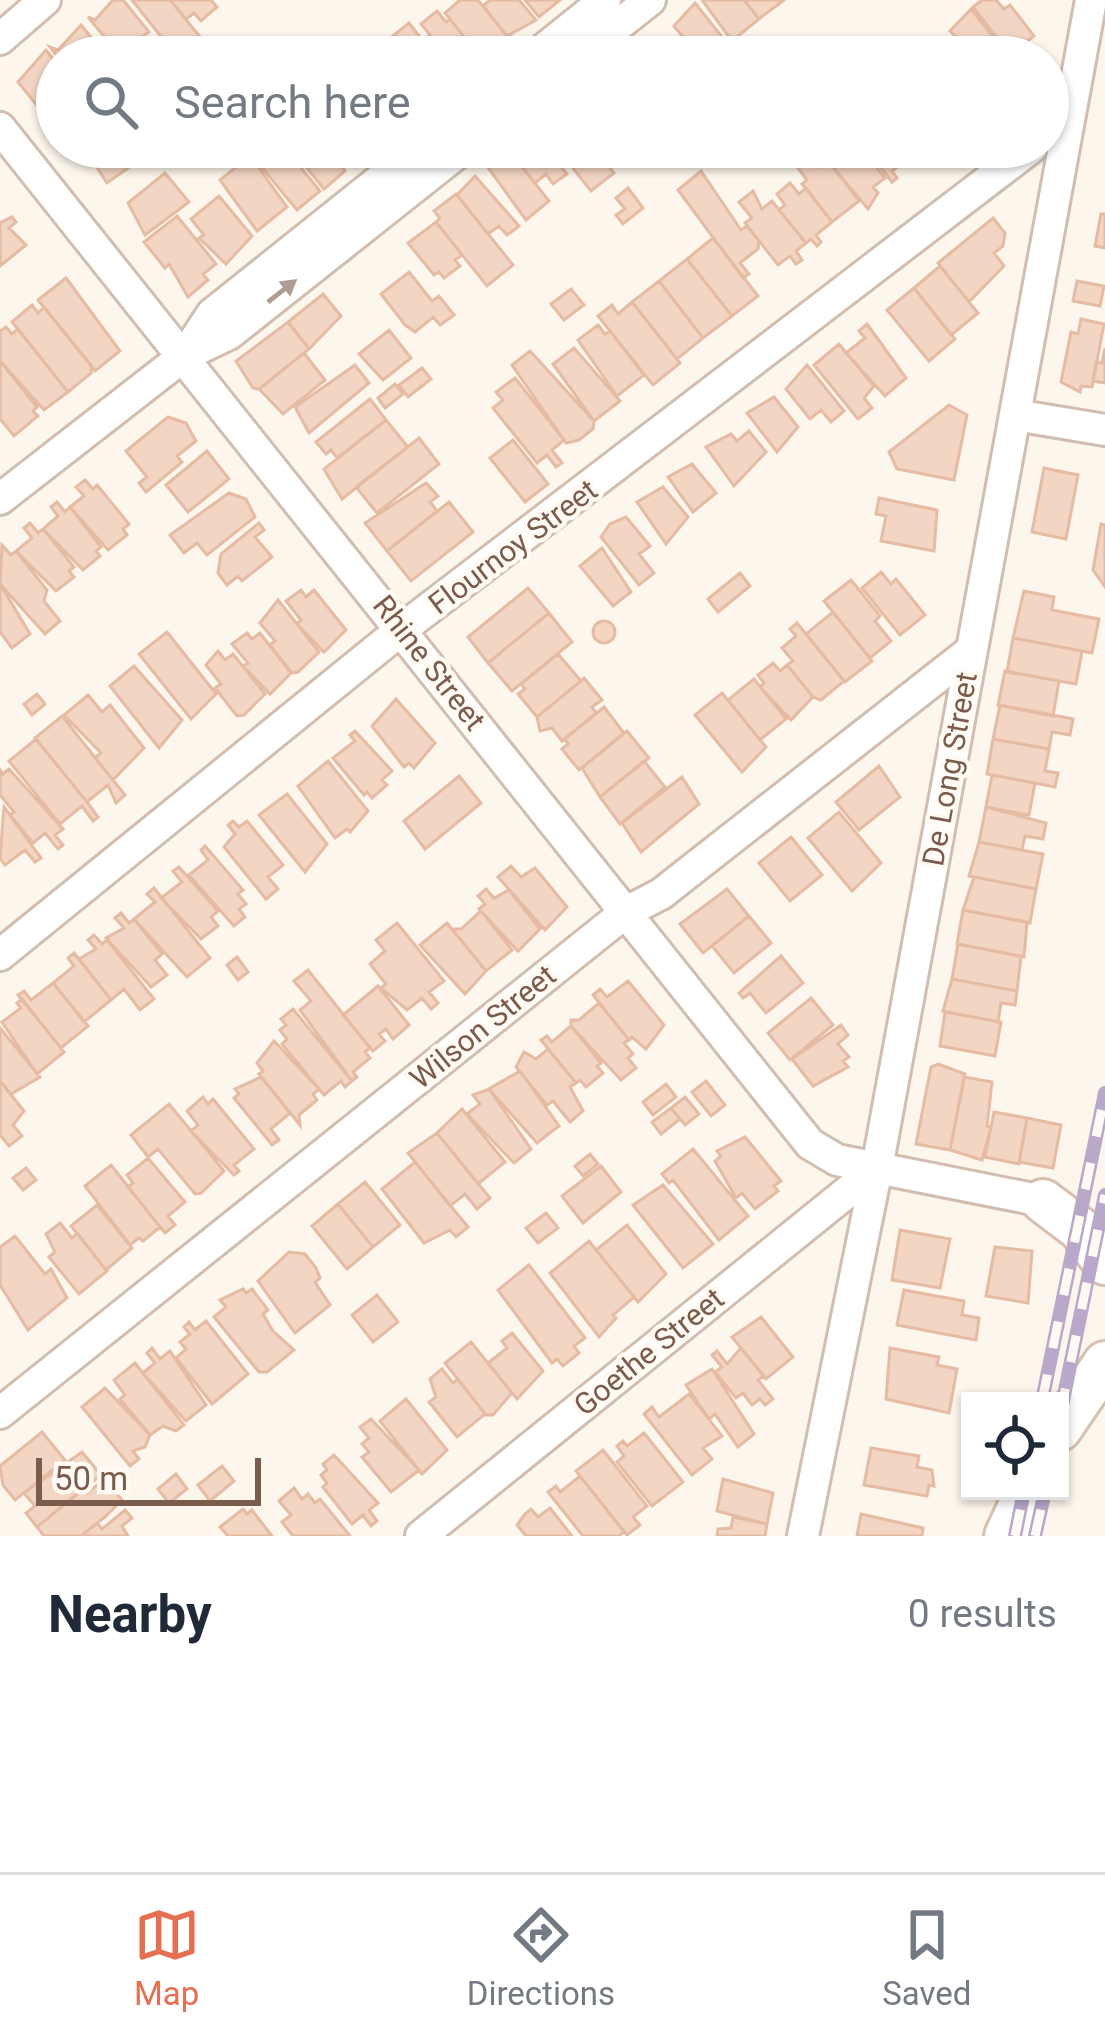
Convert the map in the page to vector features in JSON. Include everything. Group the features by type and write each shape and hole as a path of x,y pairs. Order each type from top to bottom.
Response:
{"main road":[{"path":"1043,1201 1105,1226"},
{"path":"1043,1201 1080,1228 1105,1263"},
{"path":"1069,1417 1105,1363"},
{"path":"1006,1536 1023,1500"}],"street":[{"path":"0,39 45,0"},
{"path":"560,36 605,0"},
{"path":"605,36 650,0"},
{"name":"De Long Street","path":"1069,85 1091,0"},
{"name":"Rhine Street","path":"0,128 810,1144 837,1160 1043,1201"},
{"path":"185,355 212,314 395,168"},
{"path":"0,500 185,355 229,334 438,168"},
{"name":"Flournoy Street","path":"0,955 403,629 1005,168"},
{"name":"De Long Street","path":"803,1536 877,1168 1015,415 1052,168"},
{"path":"1015,415 1105,430"},
{"name":"Wilson Street","path":"0,1413 626,912 661,894 972,650"},
{"name":"Goethe Street","path":"421,1536 877,1168"}],"building":[{"path":"113,0 123,0 149,32 104,36 88,17 95,20"},
{"path":"132,0 170,0 199,36 161,36"},
{"path":"170,0 211,0 217,7 201,21 194,13 186,19"},
{"path":"460,0 478,0 507,36 463,36 445,13"},
{"path":"490,0 519,0 536,20 507,36 483,6"},
{"path":"525,0 560,0 539,17"},
{"path":"702,0 744,0 759,19 738,36 728,36"},
{"path":"744,0 784,0 759,19"},
{"path":"982,0 996,0 1004,9 1010,5 1034,36 996,36 973,7"},
{"path":"695,3 721,36 682,36 674,26"},
{"path":"971,9 992,36 955,36 950,31"},
{"path":"437,11 463,36 429,36 421,24"},
{"path":"409,23 419,36 393,36"},
{"path":"81,25 90,36 71,36"},
{"path":"36,61 36,104 18,82"},
{"path":"97,168 128,168 107,183"},
{"path":"235,168 259,168 287,207 257,231 220,180"},
{"path":"262,168 301,168 320,191 297,210"},
{"path":"307,168 343,168 345,171 324,189"},
{"path":"488,168 523,168 549,201 526,220"},
{"path":"523,168 562,168 567,174 553,184 546,174 535,183"},
{"path":"573,168 610,168 614,173 591,191"},
{"path":"798,168 834,168 859,201 832,222 802,184 807,180"},
{"path":"834,168 877,168 885,178 873,187 878,193 868,209"},
{"path":"881,168 896,168 892,171 897,178 892,182"},
{"path":"701,171 741,230 747,226 759,241 758,249 740,263 749,274 743,278 678,190"},
{"path":"165,173 189,202 145,235 128,203"},
{"path":"475,176 519,226 507,235 499,226 488,234 457,195"},
{"path":"790,183 799,194 806,188 832,222 816,235 821,242 817,246 811,239 806,243 779,210 785,205 777,194"},
{"path":"628,188 643,208 623,224 616,215 625,209 616,198"},
{"path":"753,191 762,209 772,201 806,243 796,251 802,260 796,264 790,256 778,265 745,223 752,218 739,202"},
{"path":"456,194 513,265 487,286 436,222 440,218 434,211"},
{"path":"219,196 252,236 226,264 199,238 204,235 191,219"},
{"path":"1101,214 1105,214 1105,248 1095,246"},
{"path":"177,216 216,264 203,274 208,280 188,297 169,264 165,268 144,242"},
{"path":"12,217 16,222 9,228 26,245 0,266 0,223"},
{"path":"993,218 1005,233 1003,246 994,253 1004,266 969,302 938,263"},
{"path":"436,222 462,255 455,260 460,266 444,278 439,272 434,275 408,243"},
{"path":"713,238 758,296 732,316 687,259"},
{"path":"687,259 732,316 703,338 659,281"},
{"path":"940,266 978,313 951,335 914,288"},
{"path":"409,272 432,301 439,296 454,315 440,325 433,317 415,332 405,325 381,294"},
{"path":"66,278 120,351 95,371 38,300"},
{"path":"659,281 703,338 677,359 632,302"},
{"path":"1077,281 1104,286 1100,306 1073,301"},
{"path":"914,288 955,339 929,361 887,310"},
{"path":"571,289 584,305 564,320 551,304"},
{"path":"323,294 341,316 309,349 288,322"},
{"path":"632,302 680,363 653,385 598,316 612,305 618,314"},
{"path":"32,305 38,313 44,307 91,365 91,373 68,392 12,322"},
{"path":"1081,319 1104,324 1092,387 1081,386 1080,392 1061,382 1071,332 1078,334"},
{"path":"288,322 309,349 259,389 253,388 236,361"},
{"path":"867,324 906,378 885,396 846,353 865,338 859,331"},
{"path":"598,325 605,334 610,331 644,375 617,396 578,340"},
{"path":"6,327 12,334 18,329 68,392 44,410 0,361 0,331"},
{"path":"389,330 411,358 383,380 359,354"},
{"path":"839,344 874,386 864,398 872,408 858,419 814,365"},
{"path":"574,348 620,401 594,421 553,364"},
{"path":"1105,348 1105,383 1093,381 1096,362 1102,363"},
{"path":"530,351 594,421 593,429 579,440 566,443 512,365"},
{"path":"304,353 325,380 283,414 259,389"},
{"path":"0,361 37,407 33,411 38,416 14,436 0,419"},
{"path":"355,365 369,383 309,433 295,407"},
{"path":"807,365 844,411 831,422 821,410 810,419 786,389"},
{"path":"422,368 431,379 408,397 399,385"},
{"path":"515,378 564,440 552,450 562,463 556,467 547,455 537,463 493,408 503,400 496,392"},
{"path":"395,384 403,394 385,408 378,398"},
{"path":"774,397 798,427 777,452 747,413"},
{"path":"370,399 386,420 337,458 331,450 326,454 316,442"},
{"path":"949,405 967,415 954,480 897,469 889,452"},
{"path":"168,417 186,423 196,441 177,456 182,462 146,492 139,483 147,477 126,451"},
{"path":"386,420 408,447 342,499 324,469"},
{"path":"749,431 766,452 734,486 706,447 731,434 737,441"},
{"path":"419,438 439,464 377,513 356,487"},
{"path":"513,440 548,484 525,502 490,458"},
{"path":"207,451 229,479 188,512 166,485"},
{"path":"692,464 716,493 693,512 668,477"},
{"path":"1044,468 1078,475 1066,539 1032,532"},
{"path":"85,480 93,489 97,485 129,524 123,529 127,535 108,550 70,507 84,496 76,487"},
{"path":"426,483 438,496 430,502 437,511 387,551 365,523"},
{"path":"663,487 688,517 666,544 637,502"},
{"path":"229,493 246,499 255,517 207,555 197,543 184,553 170,535"},
{"path":"879,498 937,510 934,551 881,541 886,516 876,514"},
{"path":"57,502 65,512 70,507 101,547 96,551 100,556 83,570 43,529 58,516 51,507"},
{"path":"449,502 473,532 411,581 387,551"},
{"path":"626,517 650,546 639,554 654,573 639,585 601,537 610,524"},
{"path":"30,523 38,533 43,529 74,567 69,571 74,577 56,591 16,551 32,538 24,528"},
{"path":"259,523 264,530 255,537 272,557 242,581 238,576 227,585 218,573 221,554"},
{"path":"1101,524 1105,525 1105,587 1093,570"},
{"path":"2,545 11,555 16,551 47,590 44,601 60,621 45,634 0,584"},
{"path":"602,548 631,592 613,606 580,566"},
{"path":"881,572 891,584 896,579 925,615 900,635 862,588"},
{"path":"740,573 750,586 718,612 708,599"},
{"path":"851,580 880,616 875,621 891,641 870,658 824,601"},
{"path":"0,584 30,634 12,648 0,632"},
{"path":"528,588 549,613 488,663 468,637"},
{"path":"301,590 306,597 314,590 346,630 324,652 297,624 301,620 286,601"},
{"path":"1024,591 1054,597 1052,610 1099,619 1092,653 1013,638"},
{"path":"278,600 319,652 298,672 292,673 270,645 275,641 260,623"},
{"path":"833,612 872,661 845,682 806,634"},
{"path":"549,613 572,642 512,691 488,663"},
{"path":"604,621 615,632 604,643 593,632"},
{"path":"797,623 844,681 821,700 813,697 787,665 793,661 782,648 796,636 790,629"},
{"path":"167,632 216,694 191,719 139,654"},
{"path":"247,633 252,639 260,633 291,673 270,694 243,666 248,663 232,644"},
{"path":"1013,638 1082,651 1076,684 1007,672"},
{"path":"218,651 225,660 233,654 265,694 244,715 237,716 215,688 221,684 206,665"},
{"path":"558,654 581,681 537,717 518,694 525,689 521,684"},
{"path":"773,663 780,671 787,665 813,697 791,720 760,687 764,683 758,675"},
{"path":"134,666 182,720 159,748 110,686"},
{"path":"1005,671 1059,681 1053,716 998,705"},
{"path":"584,678 602,700 592,707 596,713 562,741 552,728 540,731 537,717"},
{"path":"754,679 786,719 760,740 728,700"},
{"path":"722,693 766,747 742,772 695,715"},
{"path":"37,694 45,704 32,715 24,704"},
{"path":"88,695 102,712 110,705 144,748 113,780 95,758 101,753 64,715"},
{"path":"396,699 435,743 414,768 409,763 404,767 372,726"},
{"path":"1000,705 1073,719 1070,735 1052,732 1049,749 993,739"},
{"path":"604,707 624,733 579,770 562,749 568,744 565,739"},
{"path":"62,716 125,795 116,803 108,785 87,802 35,738"},
{"path":"355,731 392,771 382,780 387,785 372,798 367,792 364,795 333,758 355,741 350,735"},
{"path":"627,731 649,758 600,797 582,768"},
{"path":"36,739 98,817 93,821 82,806 60,824 9,761"},
{"path":"993,739 1049,749 1045,771 1058,773 1055,787 987,774"},
{"path":"328,761 368,811 350,832 347,829 335,838 298,786"},
{"path":"644,761 665,787 620,824 600,797"},
{"path":"879,766 900,797 859,830 836,802"},
{"path":"9,769 63,829 55,835 63,845 58,849 45,833 33,843 10,815 14,812 0,795 0,770 3,774"},
{"path":"992,775 1035,783 1029,815 986,807"},
{"path":"459,776 481,803 425,849 404,821"},
{"path":"682,777 699,804 641,852 622,823"},
{"path":"287,794 327,844 305,872 259,815"},
{"path":"4,807 41,858 35,862 25,850 5,865 0,858"},
{"path":"986,807 1046,823 1043,839 1025,836 1022,850 979,842"},
{"path":"839,812 881,863 852,891 808,838"},
{"path":"233,821 239,827 247,821 283,865 268,877 278,889 266,899 224,847 235,834 228,825"},
{"path":"791,837 822,875 790,901 759,863"},
{"path":"979,842 1043,854 1036,889 969,876"},
{"path":"205,846 243,890 238,894 246,904 239,909 245,917 234,926 189,875 208,860 201,850"},
{"path":"511,866 521,877 535,868 567,907 545,930 498,877"},
{"path":"179,867 218,911 211,917 218,926 201,939 161,898 182,882 173,871"},
{"path":"974,877 1036,889 1030,923 963,910"},
{"path":"154,888 210,958 187,977 134,919 155,902 147,894"},
{"path":"486,889 494,898 509,890 540,929 518,951 479,909 485,904 478,896"},
{"path":"727,889 749,916 703,953 680,924"},
{"path":"963,910 1027,922 1024,957 957,944"},
{"path":"481,911 512,950 486,971 452,929 461,929"},
{"path":"121,913 129,923 134,919 162,954 155,960 167,975 151,987 106,938 124,928 115,918"},
{"path":"749,916 771,943 734,973 712,946"},
{"path":"397,923 444,981 429,992 438,1003 431,1009 422,998 407,1010 381,988 386,984 370,964 385,951 376,940"},
{"path":"447,923 486,971 465,994 420,945"},
{"path":"94,935 102,944 107,940 154,999 140,1010 124,989 111,1000 79,959 96,949 88,940"},
{"path":"958,944 1021,956 1017,991 952,979"},
{"path":"74,953 111,1000 84,1022 53,983 74,966 68,958"},
{"path":"781,956 803,983 766,1013 750,993 743,998 739,993"},
{"path":"237,957 248,972 238,980 227,965"},
{"path":"308,970 370,1048 365,1052 370,1058 353,1072 357,1077 352,1081 300,1010 311,1001 294,981"},
{"path":"952,979 1017,991 1015,1005 1001,1003 998,1022 943,1011"},
{"path":"628,981 664,1025 646,1049 632,1037 629,1040 593,995 600,989 607,997"},
{"path":"53,983 88,1026 61,1048 18,995 24,991 31,1000"},
{"path":"378,986 409,1025 393,1039 386,1029 379,1034 385,1041 373,1051 343,1015"},
{"path":"811,998 833,1025 790,1060 768,1033"},
{"path":"22,999 64,1052 37,1074 2,1022 21,1008 17,1003"},
{"path":"599,1003 629,1040 624,1043 633,1054 628,1058 636,1068 621,1080 571,1026 571,1020 579,1020"},
{"path":"293,1009 352,1081 345,1087 341,1081 324,1095 282,1044 287,1039 280,1030 286,1025 281,1019"},
{"path":"945,1012 1001,1022 995,1056 940,1046"},
{"path":"841,1025 848,1035 838,1044 849,1057 843,1061 848,1067 813,1086 792,1059"},
{"path":"571,1026 601,1063 597,1066 603,1073 586,1087 580,1080 576,1083 541,1040 547,1036 552,1042"},
{"path":"0,1028 40,1077 11,1094 0,1081"},
{"path":"274,1041 319,1089 313,1094 317,1100 299,1115 300,1125 259,1074 263,1071 257,1063"},
{"path":"548,1049 576,1083 570,1087 583,1111 570,1122 553,1101 547,1105 516,1067 524,1052 536,1059"},
{"path":"938,1064 965,1074 950,1150 916,1144 931,1067"},
{"path":"520,1071 559,1126 537,1143 489,1089"},
{"path":"261,1077 290,1113 271,1129 279,1140 272,1145 234,1098 239,1094 235,1089"},
{"path":"964,1077 992,1082 987,1126 991,1127 982,1160 950,1150"},
{"path":"0,1081 24,1111 13,1125 22,1136 9,1146 0,1135"},
{"path":"706,1081 725,1105 711,1116 692,1092"},
{"path":"666,1084 676,1097 653,1115 643,1102"},
{"path":"489,1089 531,1149 514,1163 467,1114 480,1104 473,1095"},
{"path":"203,1097 208,1104 213,1099 254,1149 234,1165 239,1171 234,1175 191,1131 198,1125 187,1111"},
{"path":"685,1097 699,1114 685,1125 671,1108"},
{"path":"169,1104 224,1171 201,1193 195,1194 158,1149 148,1157 131,1135"},
{"path":"671,1108 680,1119 661,1134 652,1122"},
{"path":"462,1109 505,1162 478,1184 437,1133"},
{"path":"994,1112 1027,1118 1019,1164 985,1157"},
{"path":"1027,1118 1061,1125 1053,1168 1019,1162"},
{"path":"437,1133 490,1198 477,1209 465,1194 450,1206 408,1153"},
{"path":"745,1137 781,1181 774,1186 778,1191 755,1209 742,1193 736,1198 715,1161 721,1156 717,1151"},
{"path":"693,1149 748,1216 719,1240 673,1180 669,1183 662,1174"},
{"path":"590,1154 598,1164 583,1176 575,1166"},
{"path":"148,1158 185,1202 168,1216 175,1225 165,1233 128,1187 133,1183 127,1175"},
{"path":"415,1162 468,1227 456,1237 450,1230 424,1243 382,1189"},
{"path":"111,1165 160,1227 143,1241 139,1238 130,1245 85,1186"},
{"path":"601,1166 621,1192 583,1223 562,1196"},
{"path":"26,1168 36,1180 23,1190 13,1178"},
{"path":"365,1182 400,1225 373,1247 338,1204"},
{"path":"663,1185 713,1244 683,1268 633,1205"},
{"path":"338,1204 373,1247 347,1269 312,1226"},
{"path":"97,1205 132,1248 106,1270 71,1226"},
{"path":"546,1213 558,1228 538,1243 526,1228"},
{"path":"60,1223 72,1238 77,1233 107,1271 79,1294 49,1257 55,1252 46,1234"},
{"path":"627,1225 666,1274 638,1302 596,1250"},
{"path":"900,1230 950,1239 940,1288 892,1280"},
{"path":"15,1236 45,1274 51,1269 67,1298 28,1330 0,1285 0,1247"},
{"path":"589,1241 634,1297 613,1315 616,1318 599,1337 550,1273"},
{"path":"995,1247 1032,1251 1028,1303 986,1296"},
{"path":"289,1252 305,1254 316,1268 320,1278 315,1282 330,1305 295,1333 258,1281"},
{"path":"529,1265 585,1338 574,1346 579,1353 563,1366 557,1359 552,1363 498,1290"},
{"path":"243,1289 246,1293 252,1289 268,1310 263,1314 273,1331 294,1350 267,1372 259,1372 214,1317 226,1307 220,1300"},
{"path":"904,1290 964,1301 962,1315 979,1318 976,1340 897,1325"},
{"path":"377,1295 398,1322 373,1342 352,1315"},
{"path":"761,1317 793,1357 766,1379 732,1337"},
{"path":"206,1321 248,1374 212,1404 176,1358 186,1349 180,1342 190,1334 184,1327 189,1322 195,1330"},
{"path":"512,1333 543,1371 517,1399 488,1363 507,1348 502,1341"},
{"path":"471,1342 512,1393 493,1415 486,1415 445,1363"},
{"path":"152,1348 160,1359 170,1351 206,1405 186,1421 143,1373 155,1363 147,1353"},
{"path":"741,1348 764,1376 758,1380 773,1399 765,1405 760,1399 752,1405 743,1393 736,1398 715,1372 722,1367 712,1355 717,1351 727,1364"},
{"path":"890,1348 939,1357 937,1365 957,1369 949,1413 886,1399"},
{"path":"135,1363 184,1425 176,1431 163,1426 150,1435 120,1399 125,1395 114,1380"},
{"path":"442,1369 453,1383 458,1379 485,1414 457,1437 429,1402 436,1397 430,1379"},
{"path":"712,1369 754,1434 738,1447 715,1414 709,1419 686,1385"},
{"path":"105,1388 150,1435 145,1447 133,1451 139,1459 130,1466 82,1407"},
{"path":"689,1394 722,1436 703,1448 712,1459 692,1475 644,1414 652,1407 659,1417"},
{"path":"406,1399 447,1450 422,1474 380,1421"},
{"path":"371,1419 419,1470 391,1492 362,1457 369,1452 362,1444 369,1438 360,1427"},
{"path":"42,1432 65,1460 15,1500 3,1485 0,1466"},
{"path":"644,1433 683,1482 652,1506 617,1462 624,1456 617,1446 623,1441 627,1446"},
{"path":"871,1448 919,1456 917,1467 932,1470 934,1486 929,1485 927,1496 864,1485"},
{"path":"603,1450 647,1506 633,1517 640,1525 627,1535 576,1471"},
{"path":"82,1452 101,1475 37,1527 26,1513 35,1506 24,1493"},
{"path":"334,1455 378,1503 369,1510 377,1521 371,1526 363,1515 352,1524 323,1487 327,1483 321,1475 327,1470 323,1464"},
{"path":"222,1466 234,1481 210,1501 198,1485"},
{"path":"176,1474 187,1489 169,1503 158,1489"},
{"path":"580,1476 624,1532 619,1536 583,1536 548,1492 556,1486 560,1492"},
{"path":"105,1479 122,1500 105,1517 81,1536 44,1536 37,1527 83,1489 87,1493"},
{"path":"723,1479 773,1493 767,1524 717,1511"},
{"path":"294,1488 302,1499 308,1494 315,1503 320,1499 350,1536 293,1536 282,1522 291,1515 279,1501"},
{"path":"550,1508 572,1536 526,1536 517,1525 531,1509 538,1517"},
{"path":"243,1509 247,1514 252,1510 272,1536 228,1536 220,1527"},
{"path":"125,1510 132,1518 122,1526 128,1536 81,1536 97,1523 102,1529"},
{"path":"861,1514 923,1528 922,1536 857,1536"},
{"path":"733,1517 767,1524 765,1536 717,1536 718,1529 731,1528"}],"railway":[{"path":"1044,1392 1105,1093"},
{"path":"1065,1392 1105,1195"},
{"path":"1015,1536 1022,1500"},
{"path":"1035,1536 1043,1500"}]}
